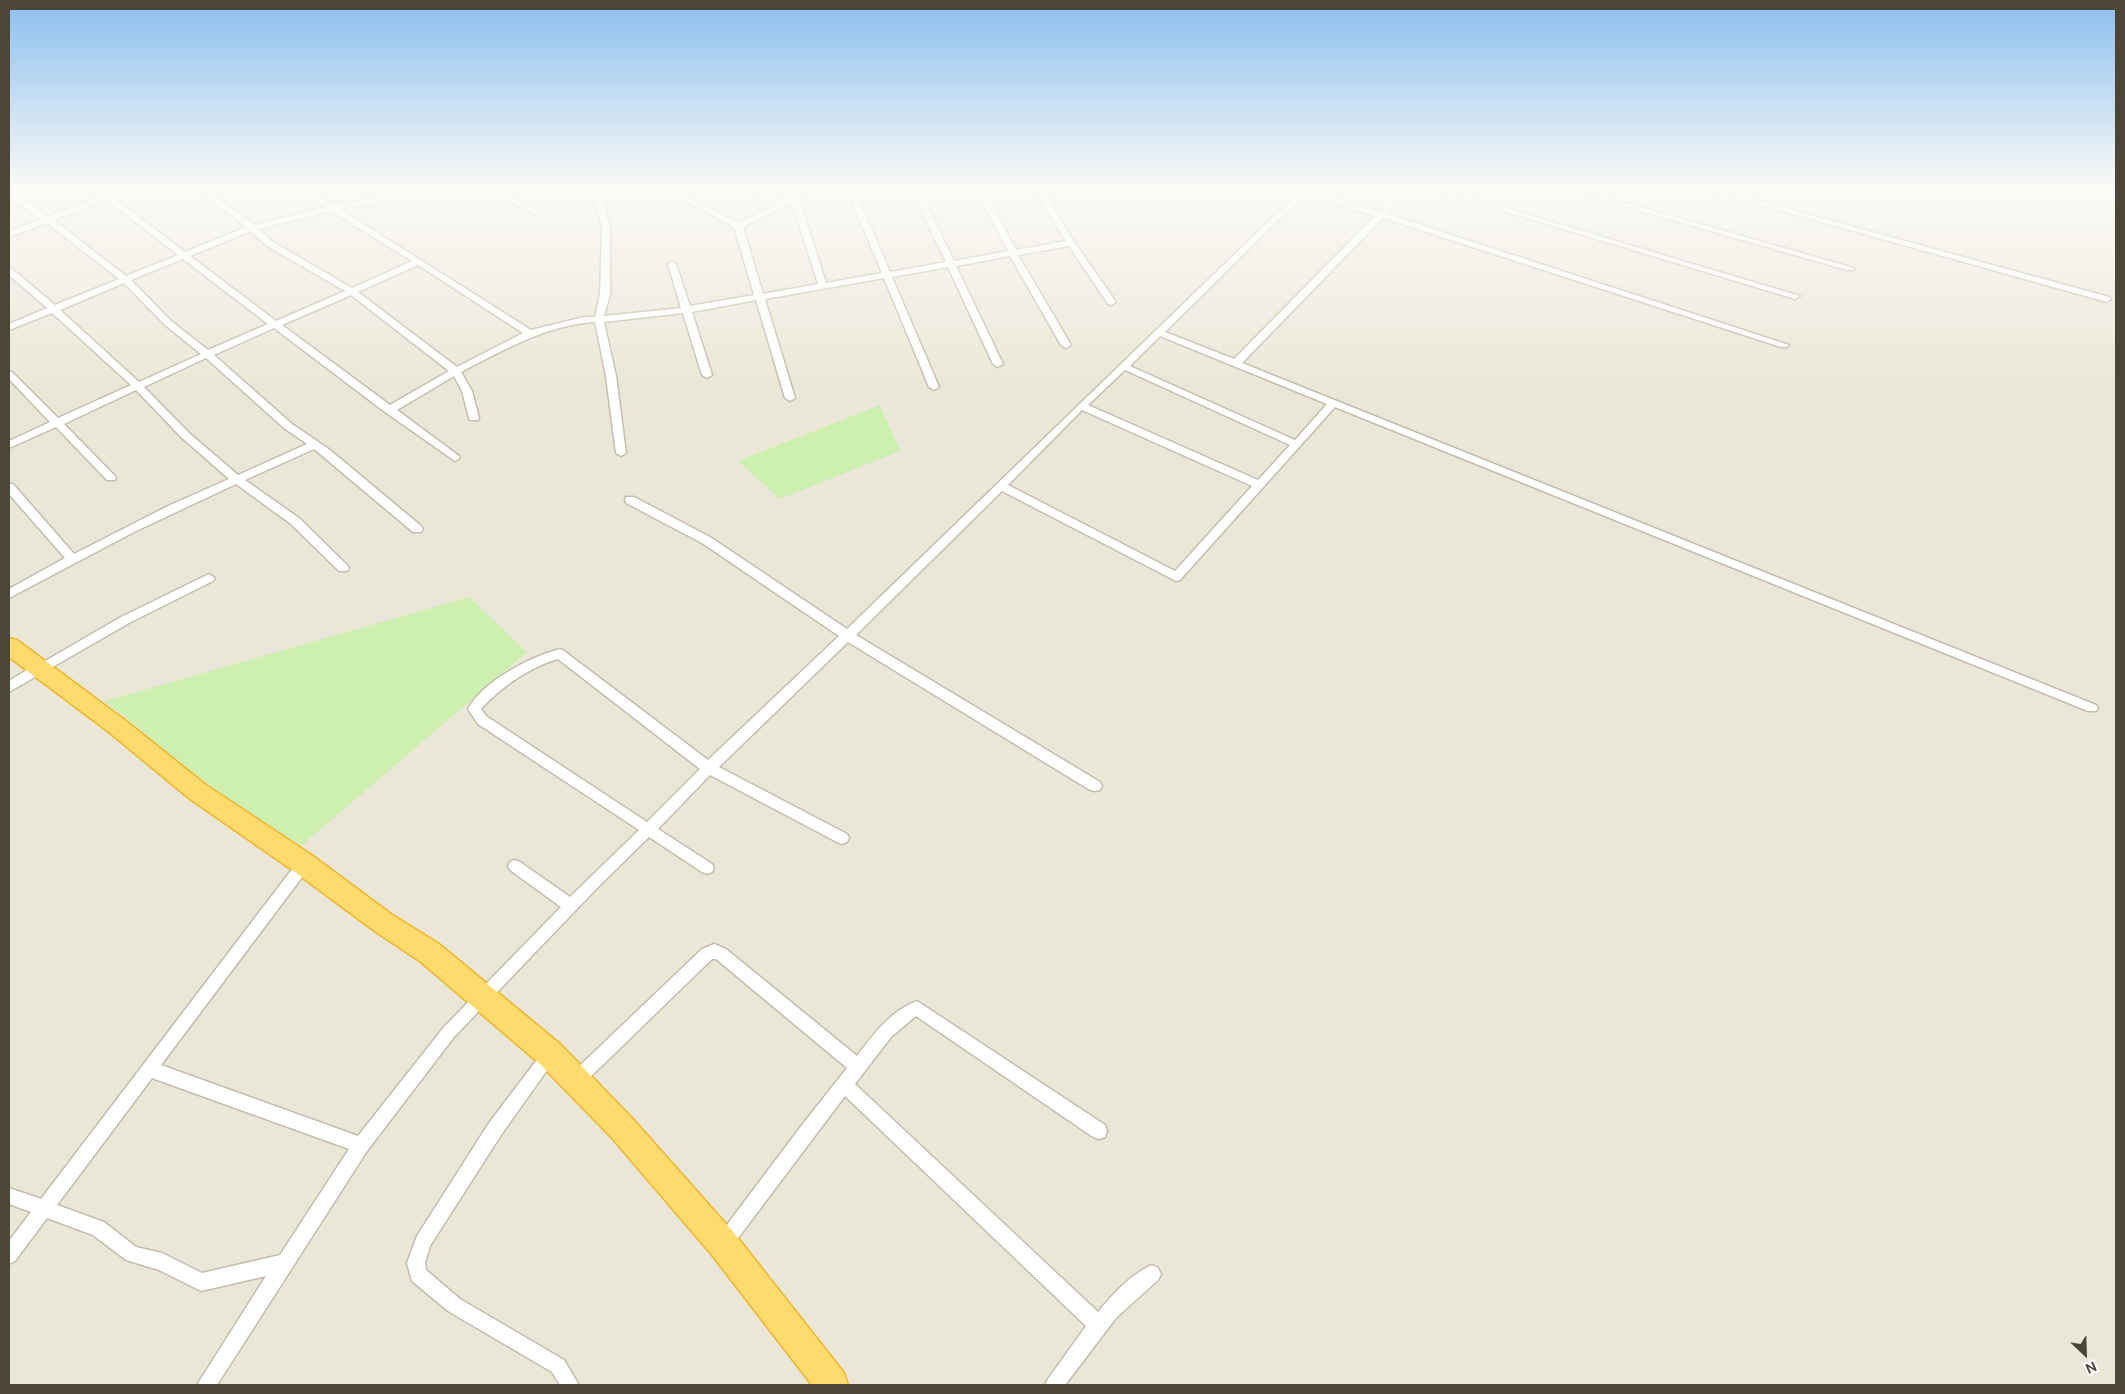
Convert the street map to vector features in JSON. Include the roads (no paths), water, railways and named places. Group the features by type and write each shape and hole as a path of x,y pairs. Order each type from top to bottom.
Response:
{"highway":[{"path":"9,646 118,727 198,792 304,864 382,922 430,953 482,999 550,1054 622,1128 723,1244 832,1385"}],"street":[{"path":"94,255 126,280 168,323 207,354 288,426 326,452 417,529"},
{"path":"289,255 350,290 456,371 467,391 474,418"},
{"path":"408,255 530,333"},
{"path":"606,255 605,294 599,318 611,376 621,453"},
{"path":"747,255 790,398"},
{"path":"812,255 822,286"},
{"path":"878,255 934,387"},
{"path":"948,255 998,364"},
{"path":"389,410 456,371 530,333 562,324 599,318 625,318 685,310 997,255"},
{"path":"1015,255 1066,345"},
{"path":"1079,255 1111,302"},
{"path":"206,1385 360,1146 449,1032 709,768 1001,486 1235,255"},
{"path":"1235,364 1342,255"},
{"path":"1505,255 1784,345"},
{"path":"1657,255 1795,296"},
{"path":"1804,255 1850,268"},
{"path":"1947,255 2106,299"},
{"path":"9,327 185,256 454,458"},
{"path":"9,445 274,324 418,262"},
{"path":"672,264 707,375"},
{"path":"9,272 54,309 138,386 185,435 236,479 294,521 342,568"},
{"path":"1157,332 2092,708"},
{"path":"1123,366 1296,444"},
{"path":"9,374 112,478"},
{"path":"1001,486 1176,577 1334,403"},
{"path":"1081,406 1258,485"},
{"path":"9,594 72,559 236,479 273,465 314,444"},
{"path":"9,487 72,559"},
{"path":"630,500 706,540 847,635 1095,786"},
{"path":"9,687 125,620 209,578"},
{"path":"707,868 482,720 474,709 493,688 548,656 560,654 709,768 842,838"},
{"path":"9,1255 304,864"},
{"path":"515,866 571,906"},
{"path":"575,1081 708,954 714,951 721,954 858,1067"},
{"path":"723,1244 844,1084 893,1024 905,1013 917,1008 1099,1131"},
{"path":"550,1054 495,1129 423,1242 416,1263 418,1275 454,1305 558,1366 570,1385"},
{"path":"150,1069 360,1146"},
{"path":"844,1084 1098,1324"},
{"path":"9,1196 98,1228 132,1254 162,1262 201,1282 284,1263"},
{"path":"1054,1385 1098,1324 1134,1286 1152,1274"}]}
